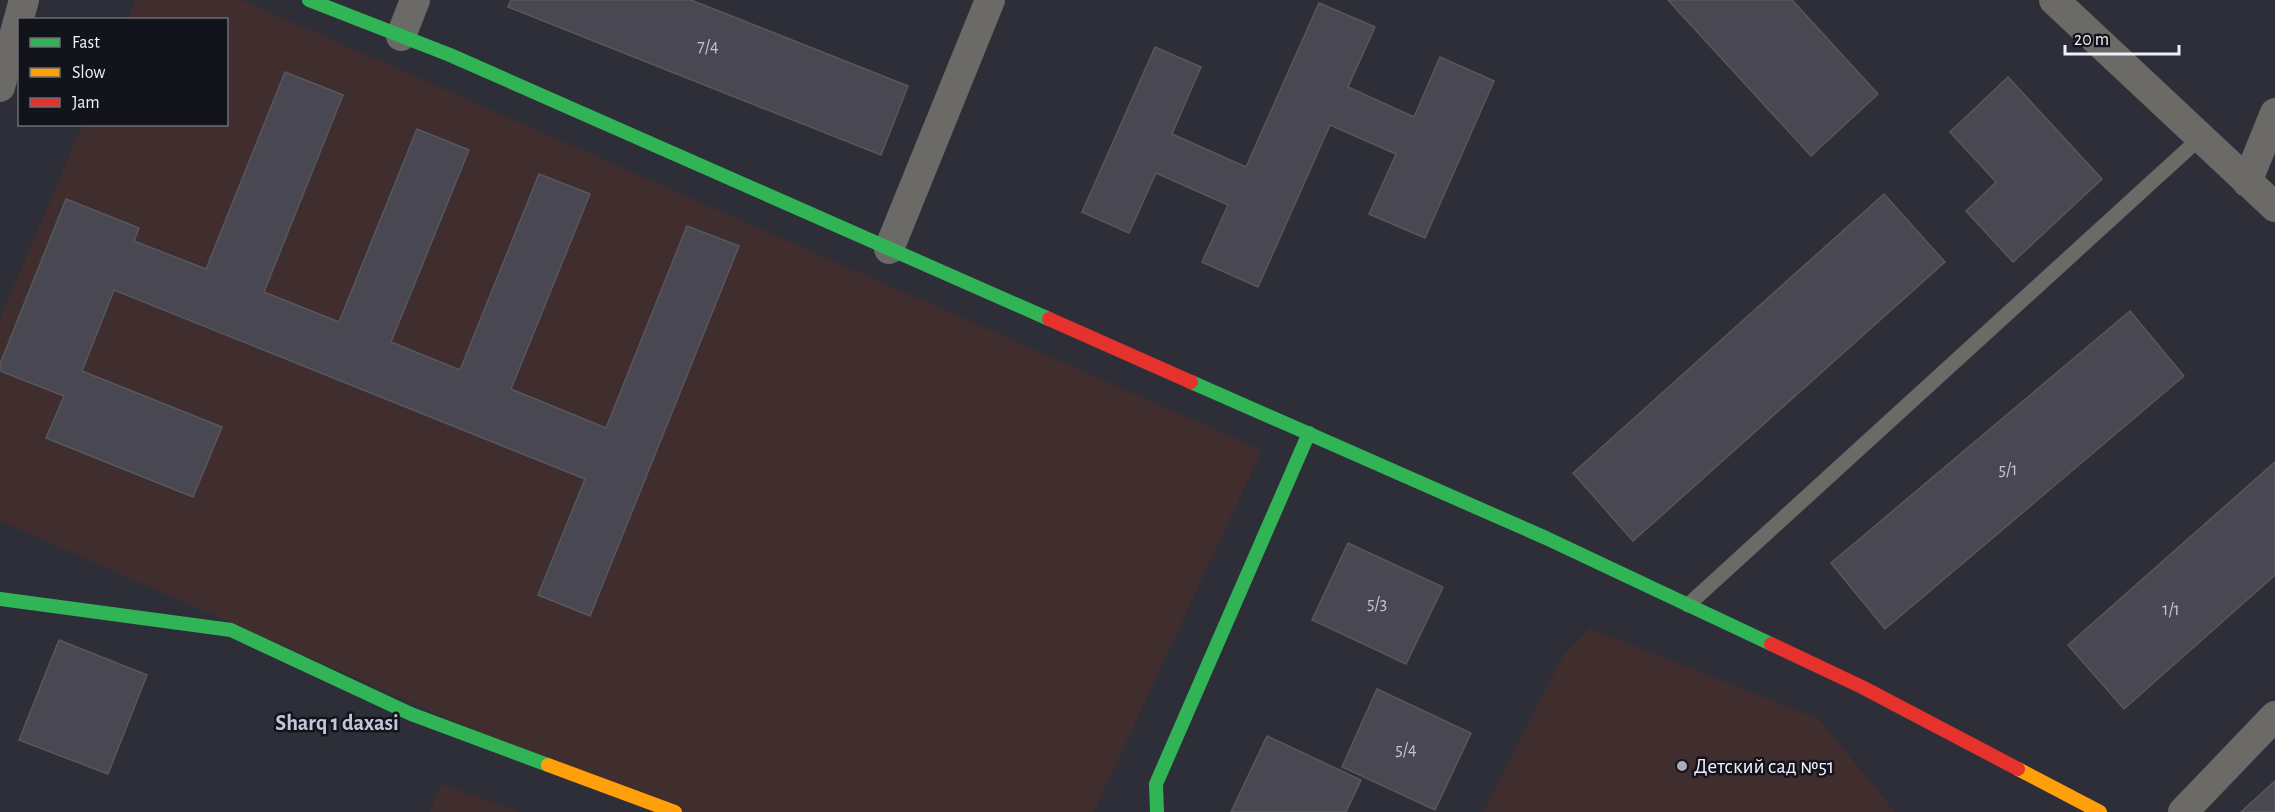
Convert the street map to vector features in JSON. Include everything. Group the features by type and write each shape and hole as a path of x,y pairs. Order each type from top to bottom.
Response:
{"street":[{"path":"19,18 24,0"},
{"path":"309,0 450,55 1546,538 1862,687 2100,812"},
{"path":"401,36 415,0"},
{"path":"889,249 990,0"},
{"path":"2054,0 2275,207"},
{"path":"0,87 18,22"},
{"path":"2247,182 2275,113"},
{"path":"1157,812 1156,784 1309,433"},
{"path":"0,599 231,630 411,714 675,812"},
{"path":"2183,812 2275,716"}],"lane":[{"path":"1688,605 2200,138"}],"shaded area":[{"path":"135,0 242,0 1262,450 1094,812 659,812 0,521 0,319 82,126 228,126 228,18 127,18"},
{"name":"Детский сад №51","path":"1589,628 1819,719 1895,812 1483,812 1563,656"},
{"path":"441,784 521,812 430,812"}],"building":[{"path":"511,0 691,0 908,86 881,155 508,7"},
{"path":"1668,0 1792,0 1878,94 1811,156"},
{"path":"1319,3 1375,27 1348,87 1414,117 1440,57 1494,81 1425,238 1369,214 1396,154 1330,125 1258,287 1202,262 1228,205 1156,173 1129,233 1082,212 1155,47 1201,67 1172,134 1246,167"},
{"path":"285,72 343,95 264,292 339,322 417,129 469,150 391,342 460,370 539,174 590,194 511,389 606,428 687,226 739,246 590,616 538,595 585,479 114,290 82,371 222,427 193,497 46,438 64,396 0,371 0,364 66,199 139,228 134,241 206,269"},
{"path":"2008,77 2102,179 2013,262 1966,211 1996,182 1950,132"},
{"path":"1884,194 1945,262 1633,541 1573,473"},
{"path":"2130,311 2184,376 1885,629 1831,563"},
{"path":"2275,462 2275,575 2124,709 2068,645"},
{"path":"1348,543 1443,587 1406,664 1312,620"},
{"path":"59,640 147,675 108,774 19,740"},
{"path":"1377,689 1471,733 1435,810 1342,767"},
{"path":"1267,736 1361,780 1346,812 1231,812"},
{"path":"2275,781 2275,812 2241,812"}],"traffic: fast":[{"path":"309,0 450,55 1049,319"},
{"path":"1191,382 1546,538 1771,644"},
{"path":"1157,812 1156,784 1309,433"},
{"path":"0,599 231,630 411,714 548,765"}],"traffic: slow":[{"path":"548,765 675,812"},
{"path":"2018,769 2100,812"}],"traffic: jam":[{"path":"1049,319 1191,382"},
{"path":"1771,644 1862,687 2018,769"}],"place":[{"name":"Детский сад №51","path":"1682,766"}],"district":[{"name":"Sharq 1 daxasi","path":"337,723"}]}
